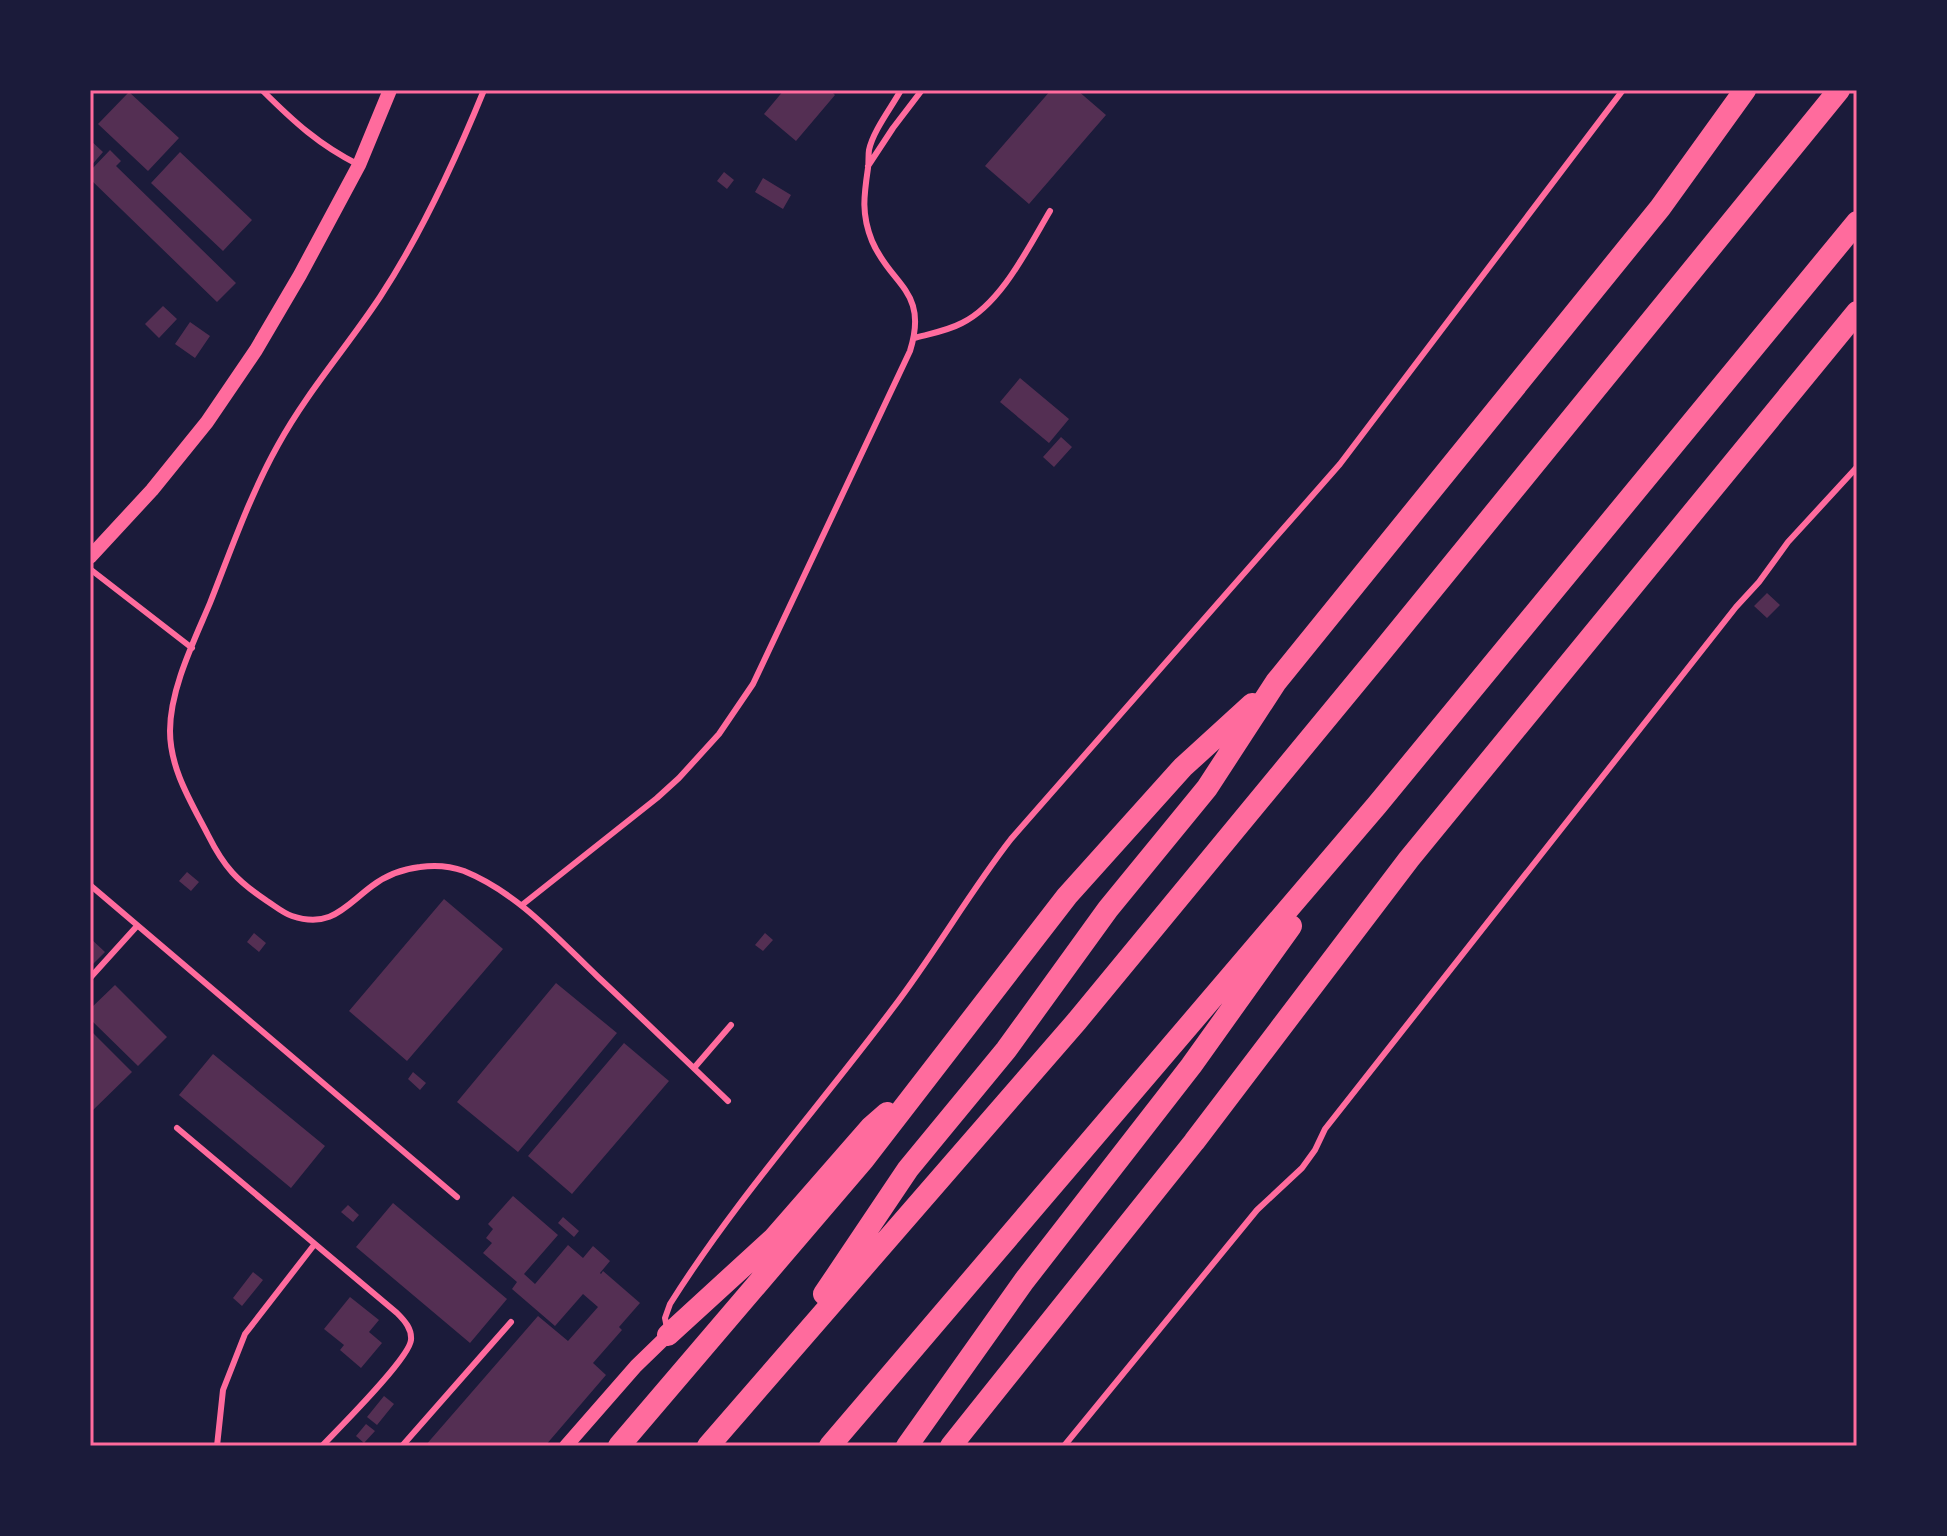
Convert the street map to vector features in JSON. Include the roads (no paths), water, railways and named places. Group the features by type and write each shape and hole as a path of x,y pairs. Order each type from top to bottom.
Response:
{"highway":[{"path":"1660,208 1745,90"},
{"path":"770,1374 908,1169 1006,1050 1108,909 1207,788 1276,682 1660,208 1760,90"},
{"path":"708,1446 1077,1021 1839,90"},
{"path":"830,1446 1377,805 1857,222"},
{"path":"951,1446 1194,1142 1409,859 1857,312"},
{"path":"619,1446 864,1159 1067,896 1183,767 1276,682"},
{"path":"907,1446 1024,1281 1191,1066 1377,805"},
{"path":"668,1335 774,1238 871,1127 925,1081"}],"street":[{"path":"90,557 207,422 248,362 300,275 359,165 390,90"},
{"path":"566,1446 636,1366 668,1335"}],"lane":[{"path":"262,90 311,137 359,165"},
{"path":"484,90 446,176 401,262 362,325 295,415 262,475 174,697 171,749 183,785 226,866 243,884 282,912 303,919 339,913 387,877 416,867 460,869 522,905 728,1101"},
{"path":"522,905 679,778 737,710 753,684 903,365 914,338 914,312 906,289 879,255 867,227 863,196 871,144 901,90"},
{"path":"868,166 922,90"},
{"path":"668,1335 666,1311 695,1263 722,1224 901,998 991,865 1033,813 1340,464 1623,90"},
{"path":"914,338 961,324 983,308 1020,261 1050,211"},
{"path":"1064,1446 1257,1210 1302,1168 1325,1129 1727,619 1788,542 1857,467"},
{"path":"90,569 192,648"},
{"path":"90,885 457,1197"},
{"path":"90,978 137,926"},
{"path":"694,1068 731,1025"},
{"path":"177,1128 397,1313 410,1331 411,1342 401,1361 322,1446"},
{"path":"217,1446 223,1390 245,1334 314,1245"},
{"path":"402,1446 511,1322"}]}
